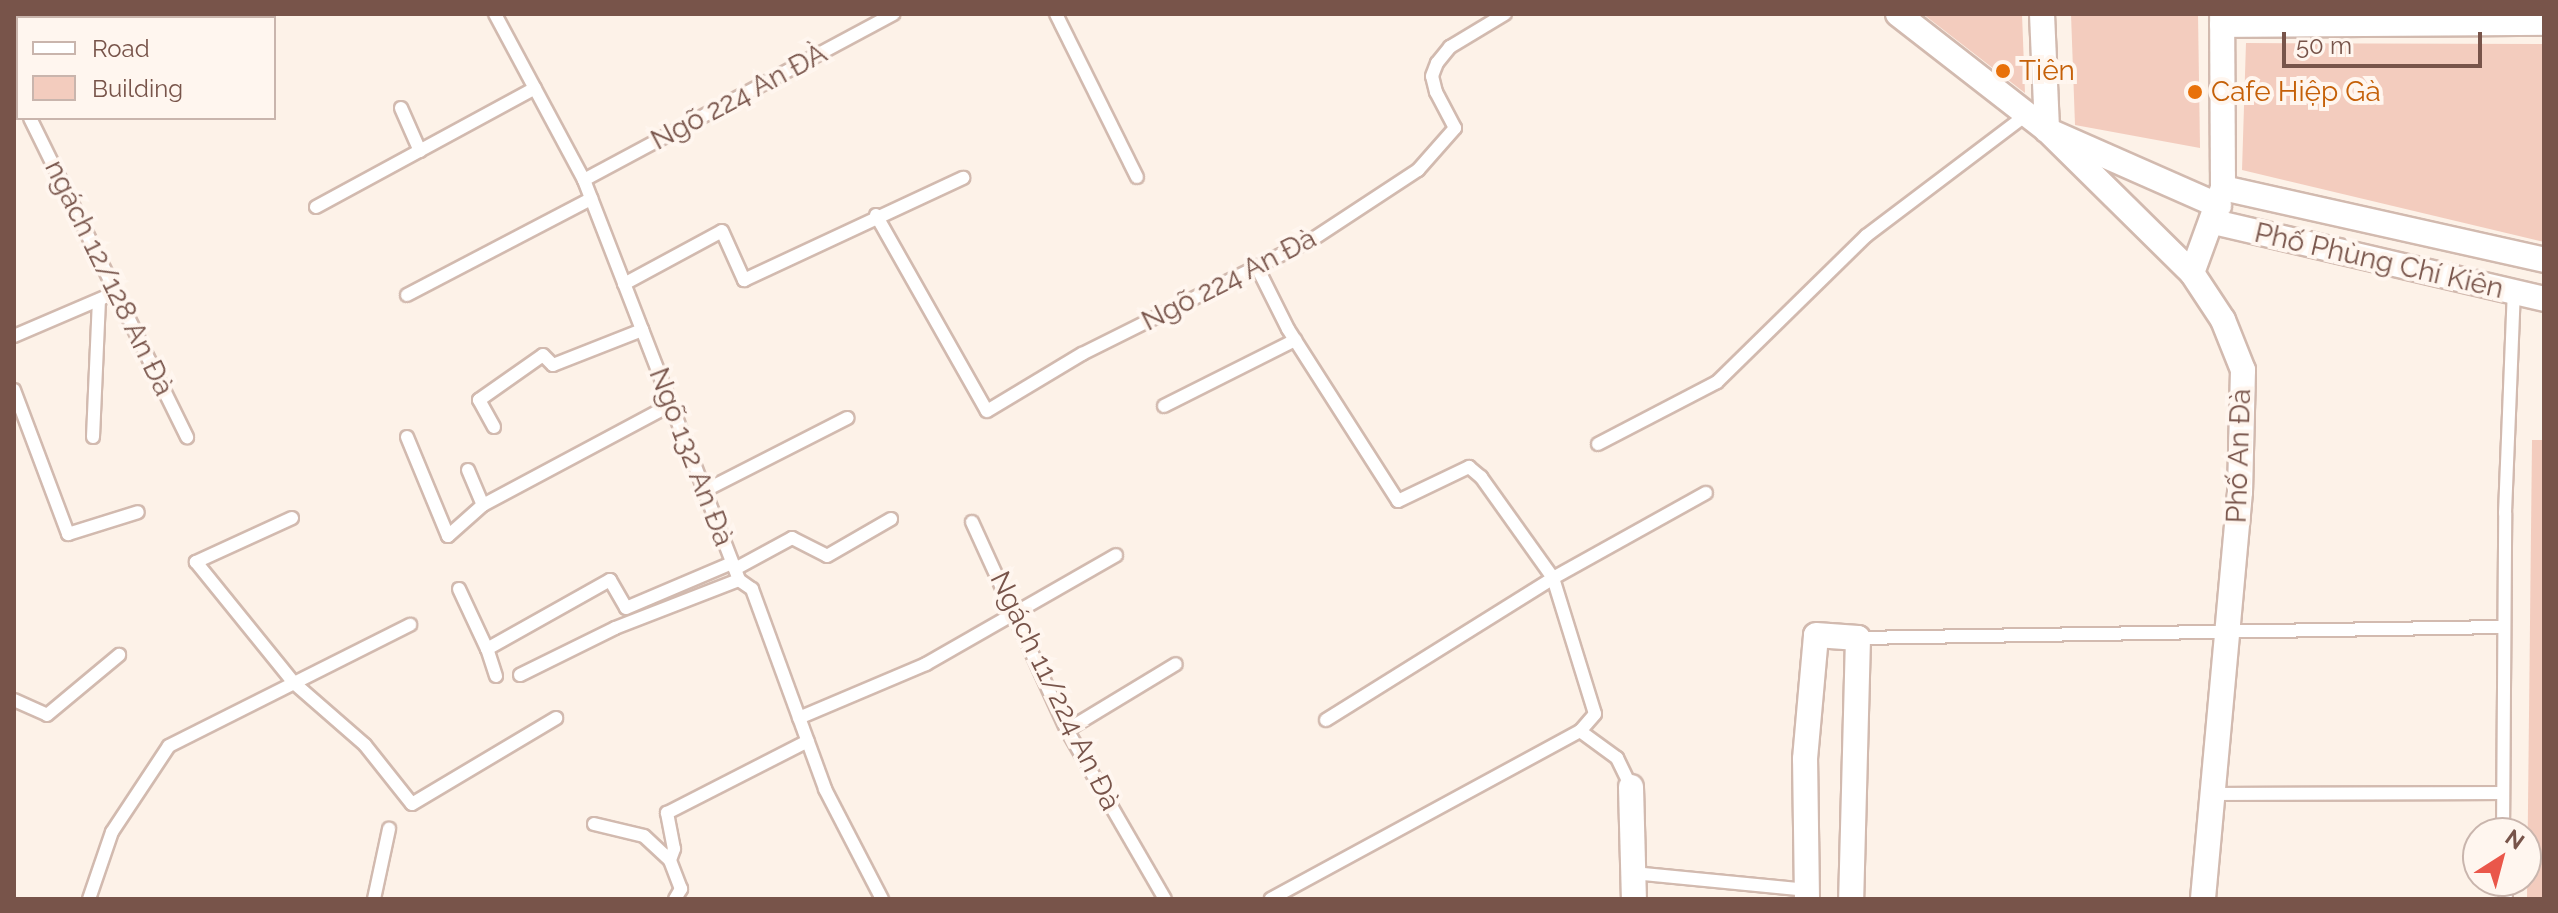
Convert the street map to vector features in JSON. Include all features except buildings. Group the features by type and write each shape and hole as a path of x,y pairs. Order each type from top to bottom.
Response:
{"street":[{"name":"Phố An Đà","path":"1898,14 2047,130 2192,273 2223,320 2243,370 2229,631 2203,899"},
{"path":"2042,14 2047,130 2219,205"},
{"path":"2192,273 2219,205 2222,20 2544,23"},
{"name":"Phố Phùng Chí Kiên","path":"2219,205 2544,260"},
{"name":"Phố Phùng Chí Kiên","path":"2219,205 2514,293 2544,299"},
{"path":"1807,895 1805,759 1816,635 1858,638 1851,899"},
{"path":"1631,787 1634,899"}],"lane":[{"name":"Ngõ 132 An Đà","path":"495,14 584,180 735,571 752,589 825,789 882,899"},
{"name":"Ngõ 224 An ĐÀ","path":"584,180 893,14"},
{"path":"1056,14 1137,177"},
{"name":"Ngõ 224 An Đà","path":"876,215 987,411 1082,354 1313,239 1418,170 1455,128 1436,92 1432,76 1437,63 1450,47 1505,14"},
{"path":"316,207 535,88"},
{"path":"401,108 420,151"},
{"path":"1598,444 1717,382 1866,236 2026,115"},
{"name":"ngách 12/128 An Đà","path":"31,120 187,437"},
{"path":"624,284 722,231 744,280 876,215 963,178"},
{"path":"407,295 591,199"},
{"path":"1257,267 1295,340 1398,501 1469,467 1481,477 1553,578 1594,699 1595,714 1580,731 1271,899"},
{"path":"14,336 115,293"},
{"path":"2502,817 2503,627 2514,293"},
{"path":"93,437 99,300"},
{"path":"494,427 479,400 543,355 553,365 642,330"},
{"path":"1164,406 1295,340"},
{"path":"14,390 68,534 138,512"},
{"path":"407,437 448,536 483,505 670,405"},
{"path":"704,491 847,418"},
{"path":"468,470 483,505"},
{"path":"1326,720 1553,578 1706,493"},
{"path":"292,518 196,562 294,683 365,745 412,804 556,718"},
{"path":"520,675 735,571 792,538 827,556 891,519"},
{"name":"Ngách 11/224 An Đà","path":"972,522 1067,730 1165,899"},
{"path":"799,718 885,685 1116,555"},
{"path":"487,649 610,580 626,608 735,571"},
{"path":"459,589 496,676"},
{"path":"89,899 112,832 169,746 410,625"},
{"path":"1858,638 2503,627"},
{"path":"14,700 47,715 119,655"},
{"path":"1067,730 1176,664"},
{"path":"1580,731 1617,758 1631,787"},
{"path":"670,860 674,849 667,813 808,741"},
{"path":"2214,794 2501,793"},
{"path":"594,824 644,836 670,860 681,889 675,899"},
{"path":"374,899 389,829"},
{"path":"1634,873 1807,895"}],"place":[{"name":"Tiên","path":"2003,71"},
{"name":"Cafe Hiệp Gà","path":"2195,92"}]}
